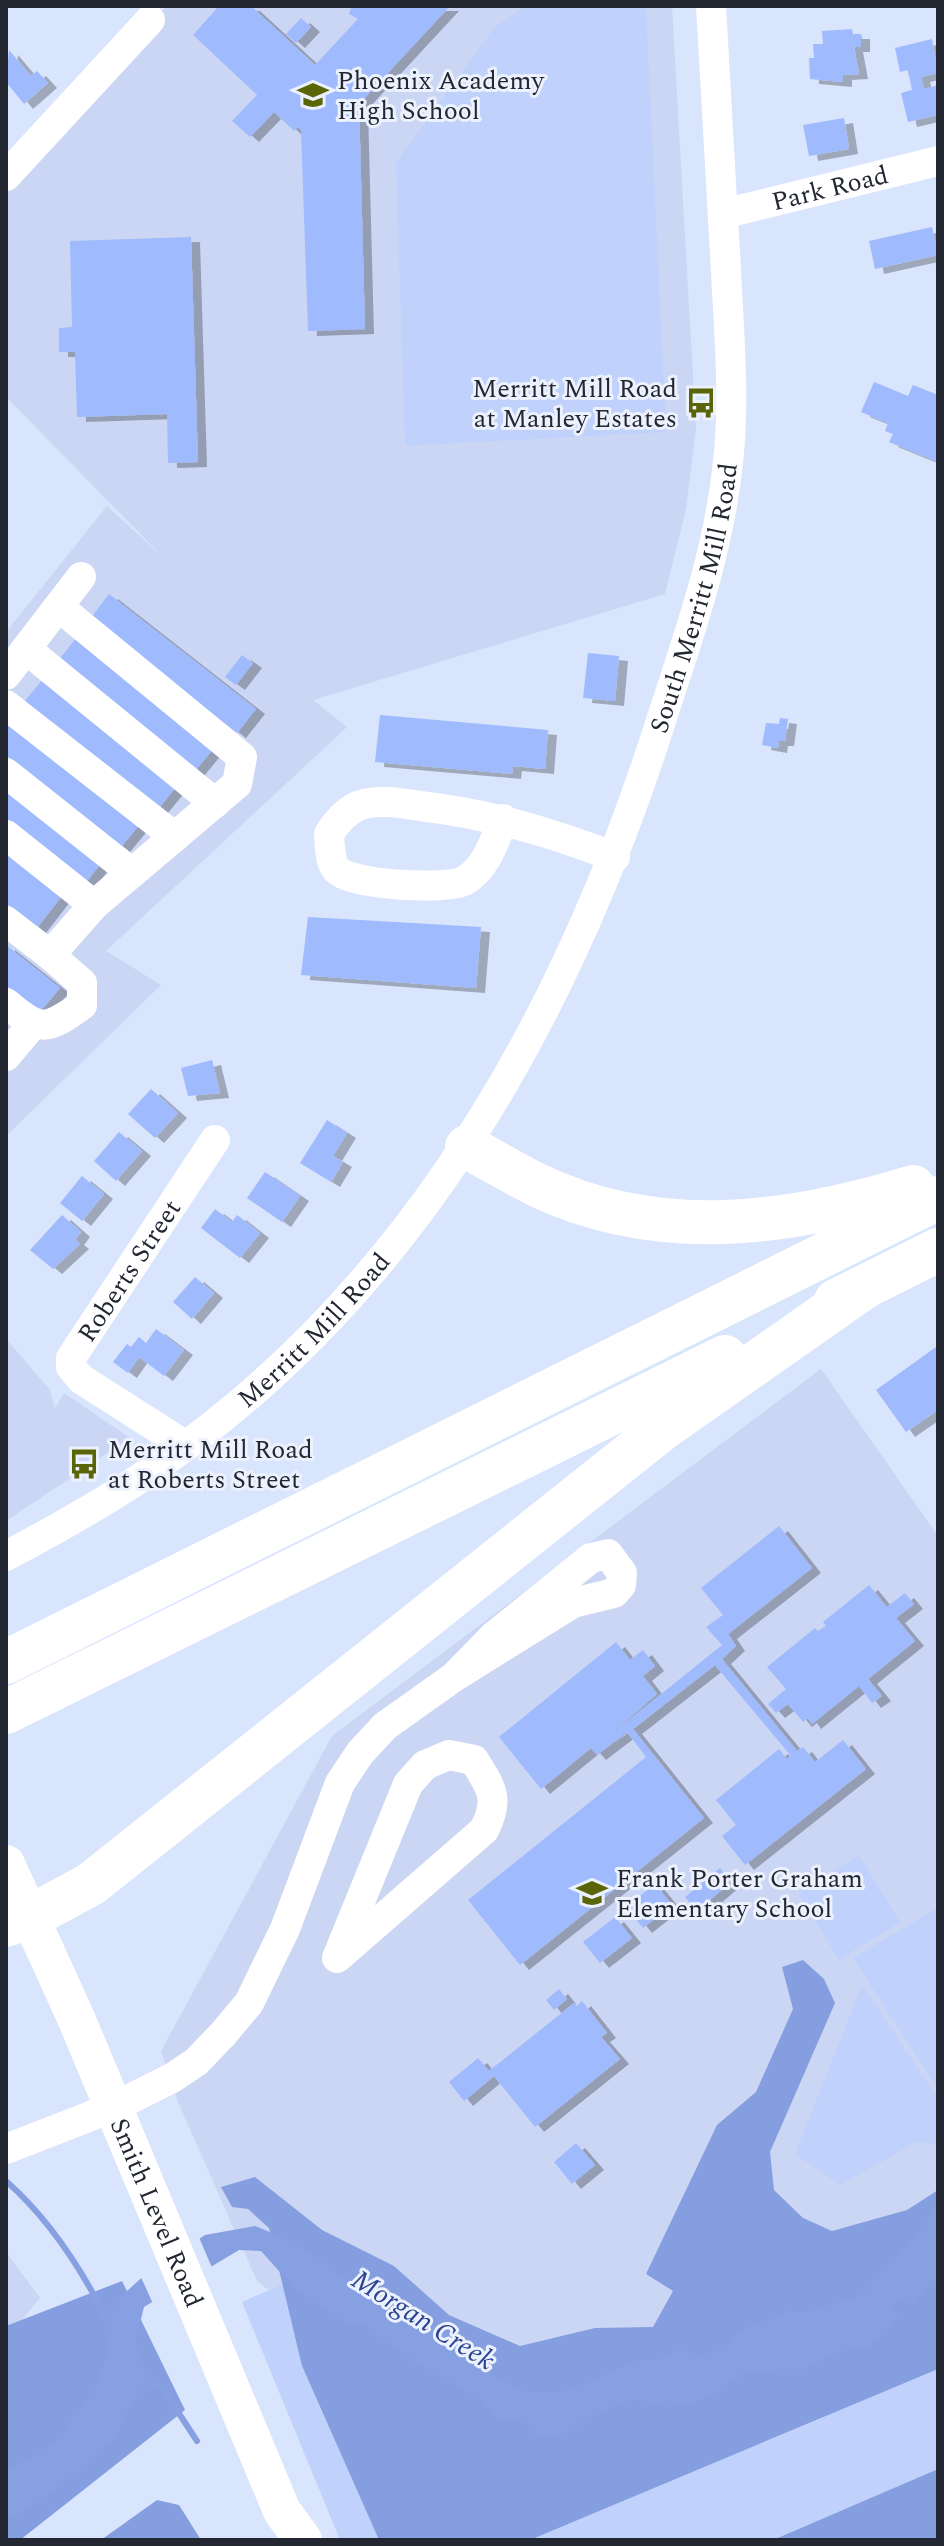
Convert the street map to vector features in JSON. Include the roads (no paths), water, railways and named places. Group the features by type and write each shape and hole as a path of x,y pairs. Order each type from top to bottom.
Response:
{"highway":[{"path":"467,1147 538,1186 599,1207 654,1218 731,1224 783,1220 841,1209 938,1180"},
{"path":"10,1660 938,1198"},
{"path":"23,1704 938,1250"},
{"path":"18,1921 91,1884 649,1439 863,1288"}],"main road":[{"name":"Smith Level Road","path":"6,1864 18,1921 114,2107 208,2339 291,2530"}],"street":[{"name":"South Merritt Mill Road","path":"467,1147 565,972 615,857 688,637 725,491 732,381 711,6"},
{"path":"6,176 150,20"},
{"name":"Park Road","path":"723,214 938,161"},
{"path":"6,675 81,577"},
{"path":"50,955 94,905 237,784 242,757 59,607"},
{"path":"26,649 215,803"},
{"path":"6,705 175,837"},
{"path":"6,773 132,873"},
{"path":"503,819 489,856 464,881 437,885 354,881 337,869 330,853 329,834 357,806 382,801 503,819 533,826 615,857"},
{"path":"6,835 94,905"},
{"path":"6,921 82,983 82,1005 54,1025 32,1025 6,1003"},
{"path":"6,1056 32,1025"},
{"name":"Roberts Street","path":"186,1446 74,1374 71,1358 215,1140"},
{"name":"Merritt Mill Road","path":"6,1556 69,1523 186,1446 290,1358 389,1255 467,1147"},
{"path":"6,2149 114,2107 196,2062 249,2003 285,1929 340,1783 360,1753 385,1726 454,1677 573,1603 614,1593 621,1585 622,1573 617,1562 608,1554 591,1558 494,1636 454,1677"},
{"path":"449,1755 474,1760 491,1787 495,1809 484,1830 337,1958 408,1784 425,1765 449,1755"}],"water":[{"name":"Morgan Creek","path":"938,2202 938,2277 911,2305 899,2298 892,2307 899,2317 883,2336 865,2349 840,2351 802,2370 744,2371 706,2398 684,2405 660,2406 639,2399 629,2401 579,2423 577,2429 554,2437 530,2433 529,2426 520,2418 500,2422 475,2396 438,2374 434,2375 366,2326 349,2324 297,2291 261,2251 239,2250 144,2307 135,2343 146,2373 142,2391 130,2405 116,2437 48,2496 6,2521 6,2471 60,2438 92,2393 107,2353 114,2303 139,2280 205,2235 255,2226 292,2241 334,2271 418,2314 475,2353 483,2366 504,2382 527,2393 564,2392 639,2360 657,2361 679,2350 700,2355 722,2350 738,2332 789,2311 803,2313 862,2295 919,2232"}],"waterway":[{"path":"6,2181 36,2211 62,2244 106,2318 120,2316"},
{"path":"141,2377 163,2389 197,2441"}],"place":[{"name":"Phoenix Academy High School","path":"313,95"},
{"name":"Merritt Mill Road at Manley Estates","path":"701,403"},
{"name":"Merritt Mill Road at Roberts Street","path":"84,1464"},
{"name":"Frank Porter Graham Elementary School","path":"592,1893"}]}
